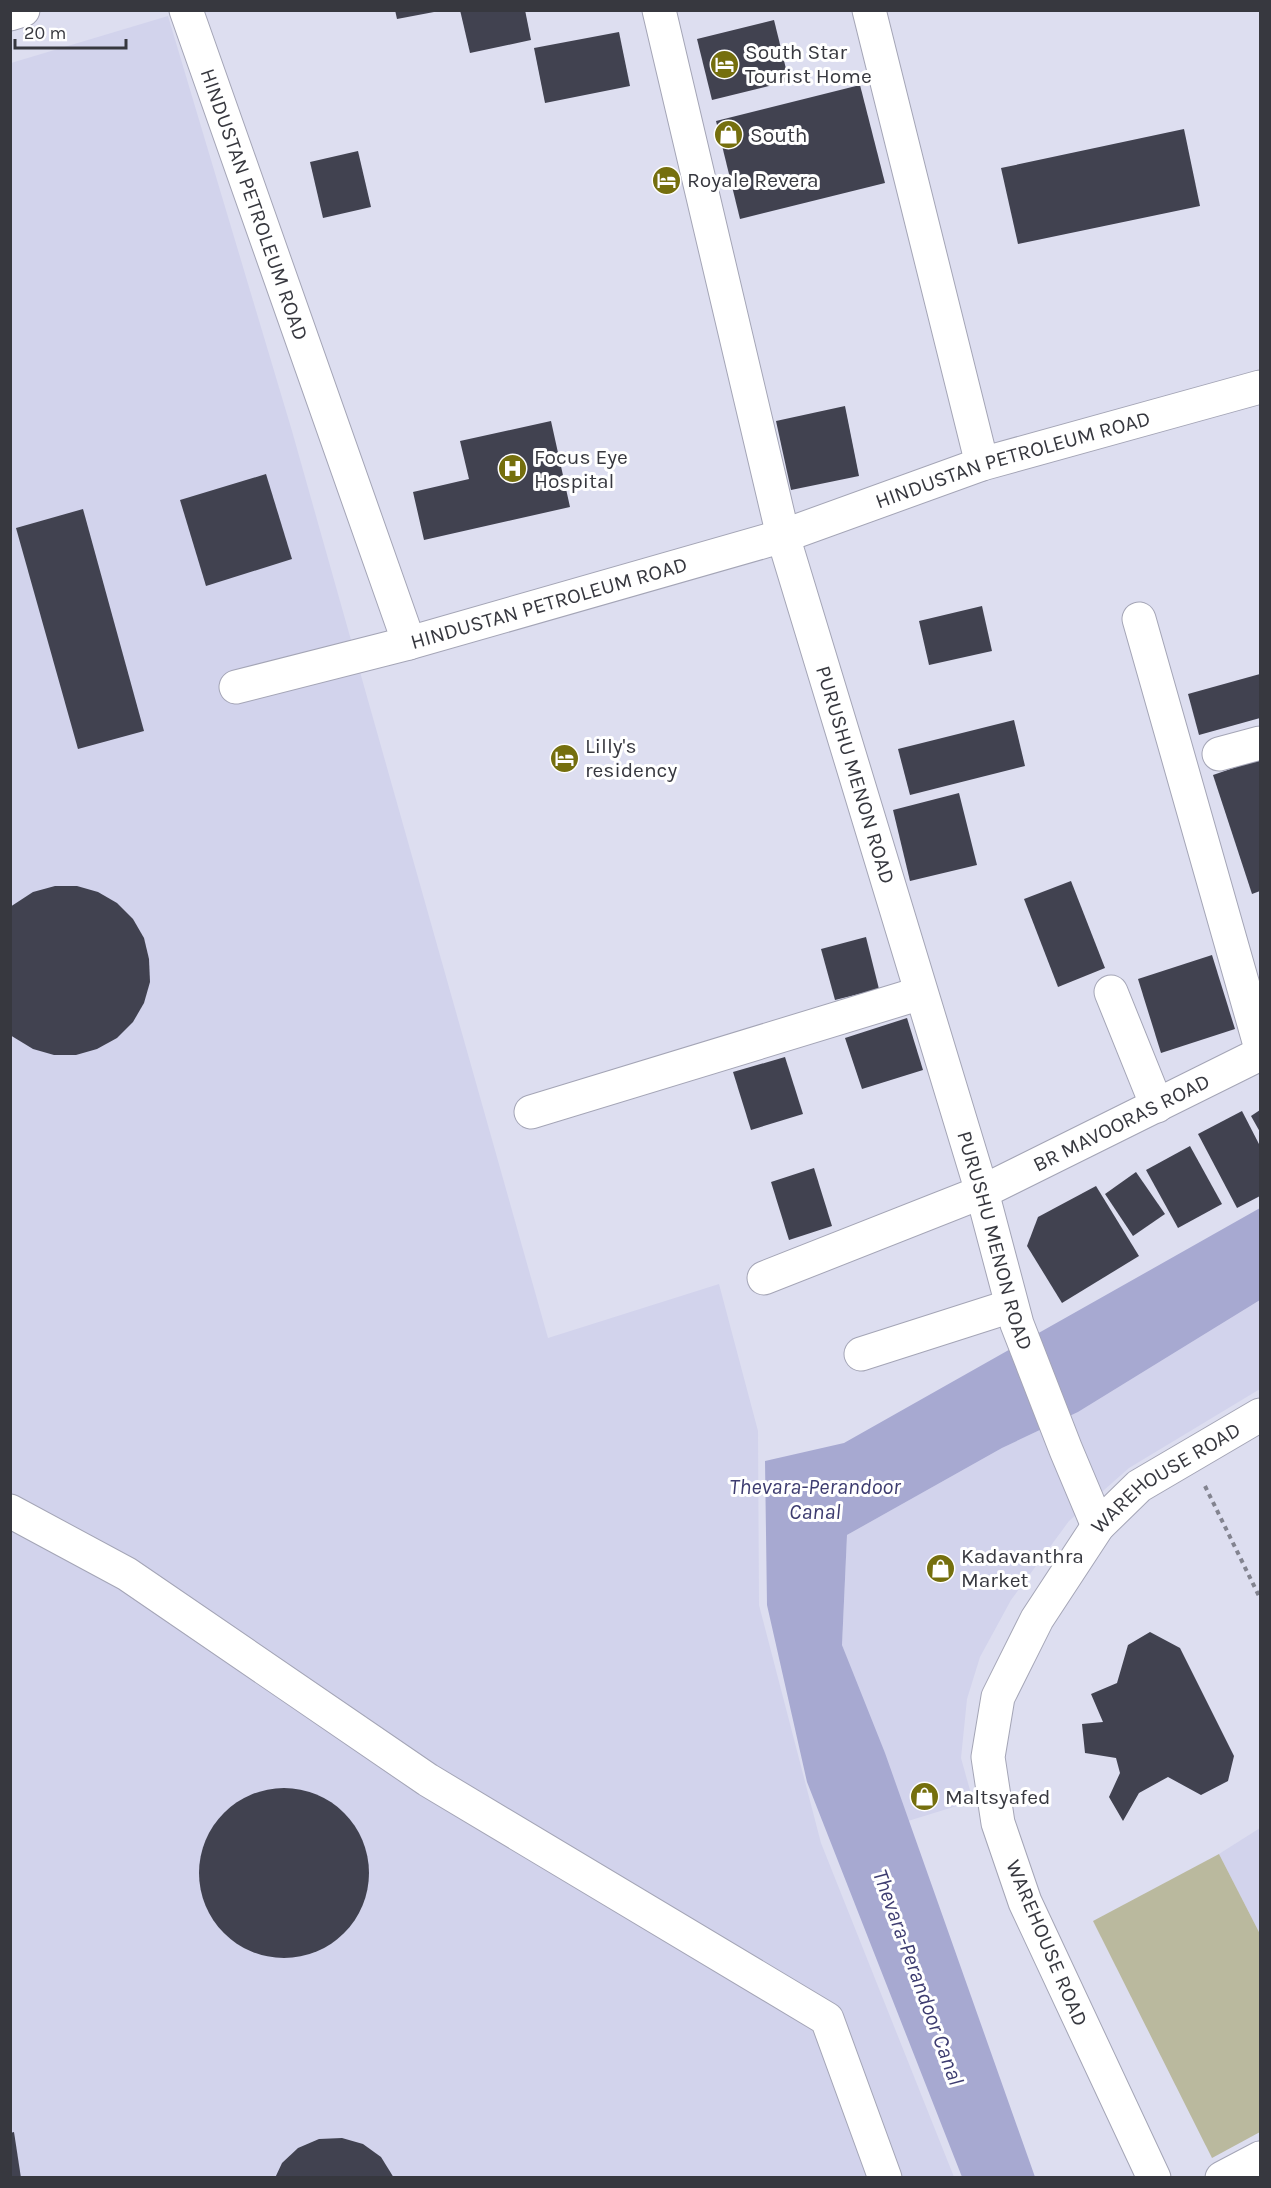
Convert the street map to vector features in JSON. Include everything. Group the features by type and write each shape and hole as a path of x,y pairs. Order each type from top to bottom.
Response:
{"street":[{"path":"10,14 23,10"},
{"name":"HINDUSTAN PETROLEUM ROAD","path":"186,10 409,643 783,536 982,464 1260,387"},
{"name":"PURUSHU MENON ROAD","path":"659,10 783,536 982,1192 1014,1315 1098,1526"},
{"path":"869,10 982,464"},
{"path":"1139,619 1260,1045"},
{"path":"236,687 409,643"},
{"path":"1219,754 1260,743"},
{"path":"1111,992 1157,1106"},
{"path":"531,1112 921,993"},
{"name":"BR MAVOORAS ROAD","path":"765,1278 982,1192 1260,1054"},
{"path":"861,1354 1014,1315"},
{"name":"WAREHOUSE ROAD","path":"1154,2178 1025,1902 998,1822 988,1757 998,1697 1037,1619 1098,1526 1139,1485 1260,1414"},
{"path":"10,1511 127,1574 428,1780 827,2019 885,2178"},
{"path":"1222,2178 1260,2158"}],"path":[{"path":"1190,1456 1260,1598"}],"shaded area":[{"path":"168,16 292,431 548,1338 719,1284 758,1431 759,1605 821,1843 954,2177 11,2178 11,63"},
{"name":"Kadavanthra Market","path":"1260,1300 1260,1389 1129,1468 1069,1521 1011,1600 980,1657 967,1699 961,1758 973,1801 908,1821 842,1645 847,1535 1002,1448 1078,1412"},
{"path":"1260,1828 1260,1934 1219,1854"}],"green space":[{"path":"1219,1854 1260,1934 1260,2132 1212,2158 1093,1921"}],"water":[{"name":"Thevara-Perandoor Canal","path":"1260,1208 1260,1300 1078,1412 1002,1448 847,1535 842,1645 885,1753 1035,2177 962,2177 807,1782 767,1605 765,1461 844,1443"}],"building":[{"path":"395,10 434,10 434,12 397,19"},
{"path":"460,10 525,10 531,40 470,53"},
{"path":"774,20 789,81 712,100 697,39"},
{"path":"619,32 630,86 545,103 534,48"},
{"path":"860,85 885,183 740,219 716,121"},
{"path":"1184,129 1200,206 1018,244 1001,168"},
{"path":"358,151 371,207 323,218 310,162"},
{"path":"845,406 859,476 791,490 776,421"},
{"path":"551,421 570,507 424,540 413,492 469,479 460,441"},
{"path":"266,474 292,559 206,586 180,500"},
{"path":"83,509 144,731 78,749 16,528"},
{"path":"982,606 992,651 929,665 919,621"},
{"path":"1260,674 1260,718 1199,735 1188,694"},
{"path":"1014,720 1025,766 910,795 898,749"},
{"path":"1260,759 1260,891 1252,894 1213,775"},
{"path":"959,793 977,865 910,881 893,810"},
{"path":"1071,881 1105,968 1058,987 1024,899"},
{"path":"55,886 77,886 98,892 117,903 133,919 144,938 149,959 150,982 144,1003 133,1022 117,1038 97,1049 76,1055 54,1055 33,1049 10,1035 10,907 33,892"},
{"path":"866,937 879,989 835,1000 821,949"},
{"path":"1212,955 1235,1029 1161,1053 1138,979"},
{"path":"907,1018 923,1070 862,1089 845,1038"},
{"path":"785,1057 803,1114 751,1130 733,1072"},
{"path":"1260,1110 1260,1132 1251,1116"},
{"path":"1242,1111 1260,1146 1260,1196 1237,1208 1198,1134"},
{"path":"1190,1146 1222,1204 1178,1228 1146,1170"},
{"path":"814,1168 832,1226 789,1240 771,1182"},
{"path":"1136,1172 1165,1214 1133,1236 1105,1194"},
{"path":"1096,1186 1139,1256 1062,1303 1027,1246 1038,1217"},
{"path":"1150,1632 1180,1648 1234,1756 1228,1781 1201,1795 1168,1777 1139,1793 1123,1821 1109,1797 1120,1773 1116,1758 1085,1753 1082,1724 1103,1722 1091,1694 1117,1683 1128,1645"},
{"path":"284,1788 316,1795 331,1802 344,1813 355,1826 362,1841 369,1873 362,1905 355,1920 344,1933 331,1944 316,1951 284,1958 252,1951 237,1944 224,1933 213,1920 206,1905 199,1873 206,1841 213,1826 224,1813 237,1802 252,1795"},
{"path":"14,2132 21,2178 10,2178 10,2133"},
{"path":"342,2138 363,2144 381,2157 394,2178 275,2178 282,2163 298,2148 319,2139"}],"place":[{"name":"South Star Tourist Home","path":"724,64"},
{"name":"South","path":"729,135"},
{"name":"Royale Revera","path":"666,180"},
{"name":"Focus Eye Hospital","path":"513,469"},
{"name":"Lilly's residency","path":"564,758"},
{"name":"Kadavanthra Market","path":"940,1568"},
{"name":"Maltsyafed","path":"924,1797"}]}
